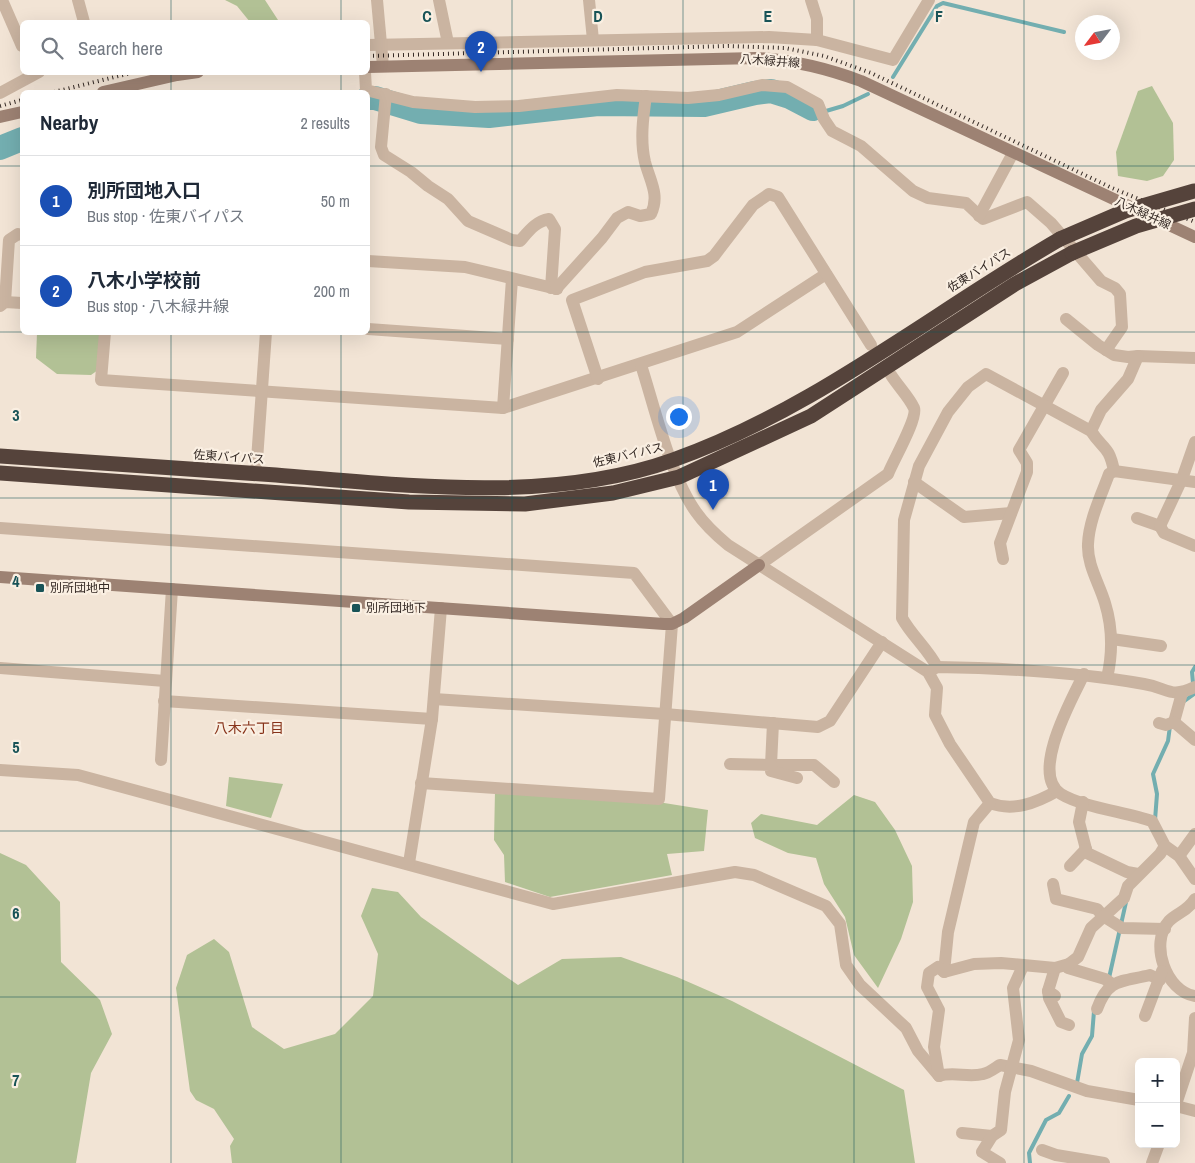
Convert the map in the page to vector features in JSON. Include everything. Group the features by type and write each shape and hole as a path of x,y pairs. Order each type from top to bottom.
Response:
{"highway":[{"name":"佐東バイパス","path":"0,456 409,486 526,486 608,477 672,460 754,426 800,401 1006,270 1060,239 1125,211 1194,190"},
{"path":"0,473 410,502 525,504 613,493 679,476 811,416 1016,284 1072,253 1136,226 1195,209"}],"main road":[{"name":"八木緑井線","path":"370,67 738,58 792,60 829,69 861,81 1195,237"},
{"path":"112,90 177,75"},
{"path":"0,117 20,112"},
{"path":"0,577 672,624 684,618 759,565"}],"street":[{"path":"2,0 20,41"},
{"path":"78,0 83,20"},
{"path":"377,0 383,66"},
{"path":"439,0 448,43"},
{"path":"589,0 592,40"},
{"path":"811,0 817,19 817,40"},
{"path":"370,45 769,37 817,40 893,60 929,0"},
{"path":"0,93 33,75"},
{"path":"365,75 366,90"},
{"path":"370,91 413,102 475,107 519,106 617,95 645,102 719,95 762,84 787,87 818,104 824,120 832,130 861,146 913,191 928,198 966,203 983,219 1027,202 1051,223 1101,281 1114,288 1120,294 1122,327 1106,350"},
{"path":"386,94 381,147 384,155 448,199 468,221 512,240 520,241 535,225 542,220 549,219 554,229 553,288"},
{"path":"553,288 602,238 617,218 628,212 640,216 651,214 655,206 654,185 645,162 643,141 645,102"},
{"path":"979,216 1013,153"},
{"path":"572,300 645,272 707,261 714,256 752,205 768,194 778,198 871,346"},
{"path":"20,234 9,240 2,304 20,303"},
{"path":"370,261 465,267 553,288 572,300 598,379"},
{"path":"104,335 101,380 503,408 598,379 737,332 826,274"},
{"path":"503,408 512,279"},
{"path":"1066,320 1114,355 1195,358"},
{"path":"370,328 508,339"},
{"path":"256,474 266,335"},
{"path":"1091,431 1101,410 1128,379 1138,356"},
{"path":"641,365 672,460 695,511 710,530 728,546 882,642 933,669 996,668 1084,674 1147,685 1174,694 1182,693 1195,687"},
{"path":"1003,559 1000,543 1027,472 1027,463 1019,450 1062,373"},
{"path":"1057,791 1042,799 1018,806 1001,807 990,802 950,744 935,715 937,688 932,656 907,628 902,618 904,520 919,466 948,412 968,387 986,374 1091,431 1097,440 1106,446 1112,456 1114,471"},
{"path":"759,565 888,474 896,453 915,418 914,409 891,375"},
{"path":"1160,526 1182,479 1195,442"},
{"path":"1107,678 1112,655 1112,639 1105,602 1093,574 1088,545 1091,525 1108,474 1114,471 1195,482"},
{"path":"914,482 964,517 1011,513"},
{"path":"1137,518 1160,526 1164,533 1195,546"},
{"path":"0,528 634,573 672,624 659,799 421,783"},
{"path":"161,760 172,589"},
{"path":"409,863 432,719 441,608"},
{"path":"1112,639 1162,646"},
{"path":"434,699 665,714 818,727 830,721 882,642"},
{"path":"0,668 165,681"},
{"path":"1084,674 1056,732 1050,752 1051,778 1057,791 1083,802 1152,821 1166,846 1179,856 1195,879"},
{"path":"1159,723 1166,726 1174,722 1182,693"},
{"path":"164,701 432,719"},
{"path":"1174,722 1195,740"},
{"path":"773,723 771,771 796,778"},
{"path":"730,764 814,765 834,782"},
{"path":"0,770 78,774 409,863 553,904 735,872 754,875 826,906 840,924 846,965 860,985 906,1028 918,1051 939,1076"},
{"path":"944,972 948,932 974,822 990,802"},
{"path":"1083,802 1079,822 1087,853 1127,872 1138,874"},
{"path":"1179,856 1195,834"},
{"path":"944,972 974,964 1001,963 1055,968 1069,964 1078,957 1091,928 1124,898 1128,886 1166,846"},
{"path":"1070,866 1086,849"},
{"path":"1053,884 1056,899 1097,909 1103,916 1122,928 1166,929"},
{"path":"1145,1016 1161,974 1161,949 1166,929 1169,922 1189,909 1195,899"},
{"path":"1069,964 1068,968 1109,981 1161,974 1174,985 1195,996"},
{"path":"1000,1163 982,1152 992,1136 1001,1130 1004,1092 1020,1040 1013,988 1023,966"},
{"path":"939,1076 934,1047 938,1010 927,987 929,972 938,967 944,972"},
{"path":"1055,968 1052,994 1049,998 1061,1022 1068,1025"},
{"path":"1097,1009 1109,981"},
{"path":"1177,1103 1192,1054 1195,1018"},
{"path":"939,1076 947,1073 968,1076 984,1074 1000,1065 1030,1071 1087,1091 1135,1099"},
{"path":"1180,1106 1195,1111"},
{"path":"962,1133 992,1136"},
{"path":"1152,1163 1158,1148"},
{"path":"1042,1150 1056,1155 1104,1163"}],"green space":[{"path":"225,0 265,0 278,20 248,20 237,6"},
{"path":"1152,86 1173,123 1174,160 1163,176 1147,181 1118,176 1116,152 1138,91"},
{"path":"37,335 101,335 98,370 91,375 57,374 36,358"},
{"path":"229,777 283,784 271,818 226,806"},
{"path":"495,791 658,802 708,810 704,851 667,854 672,875 550,897 505,882 504,855 494,840"},
{"path":"854,795 875,802 895,830 912,866 913,902 901,939 878,988 854,955 845,917 824,884 816,858 788,853 755,838 751,823 761,814 817,825"},
{"path":"0,853 26,865 60,902 61,962 100,1000 112,1034 91,1073 76,1163 0,1163"},
{"path":"372,888 398,892 421,917 518,985 562,959 621,957 677,977 732,1001 904,1090 915,1163 232,1163 230,1146 234,1139 214,1109 196,1100 190,1091 176,988 187,955 214,939 229,952 252,1027 284,1049 335,1034 373,996 378,954 361,916"}],"waterway":[{"path":"893,77 937,6 943,3 1064,32"},
{"path":"370,98 421,112 489,116 598,104 704,105 771,91 790,97 813,109"},
{"path":"826,111 843,106 868,94"},
{"path":"0,148 20,140"},
{"path":"1183,702 1194,694 1192,672 1195,667"},
{"path":"1155,820 1157,794 1153,774 1168,741 1170,726"},
{"path":"1109,978 1126,902"},
{"path":"1077,1083 1082,1054 1092,1036 1094,1011"},
{"path":"1030,1163 1029,1153 1046,1120 1059,1113 1069,1096"}],"railway":[{"path":"370,56 728,46 785,48 824,56 871,73 1112,188 1195,222"},
{"path":"62,90 123,75"},
{"path":"0,106 20,101"}],"place":[{"name":"八木小学校前","path":"481,72"},
{"name":"別所団地入口","path":"713,510"},
{"name":"別所団地中","path":"40,588"},
{"name":"別所団地下","path":"356,608"}],"district":[{"name":"八木六丁目","path":"249,728"}]}
